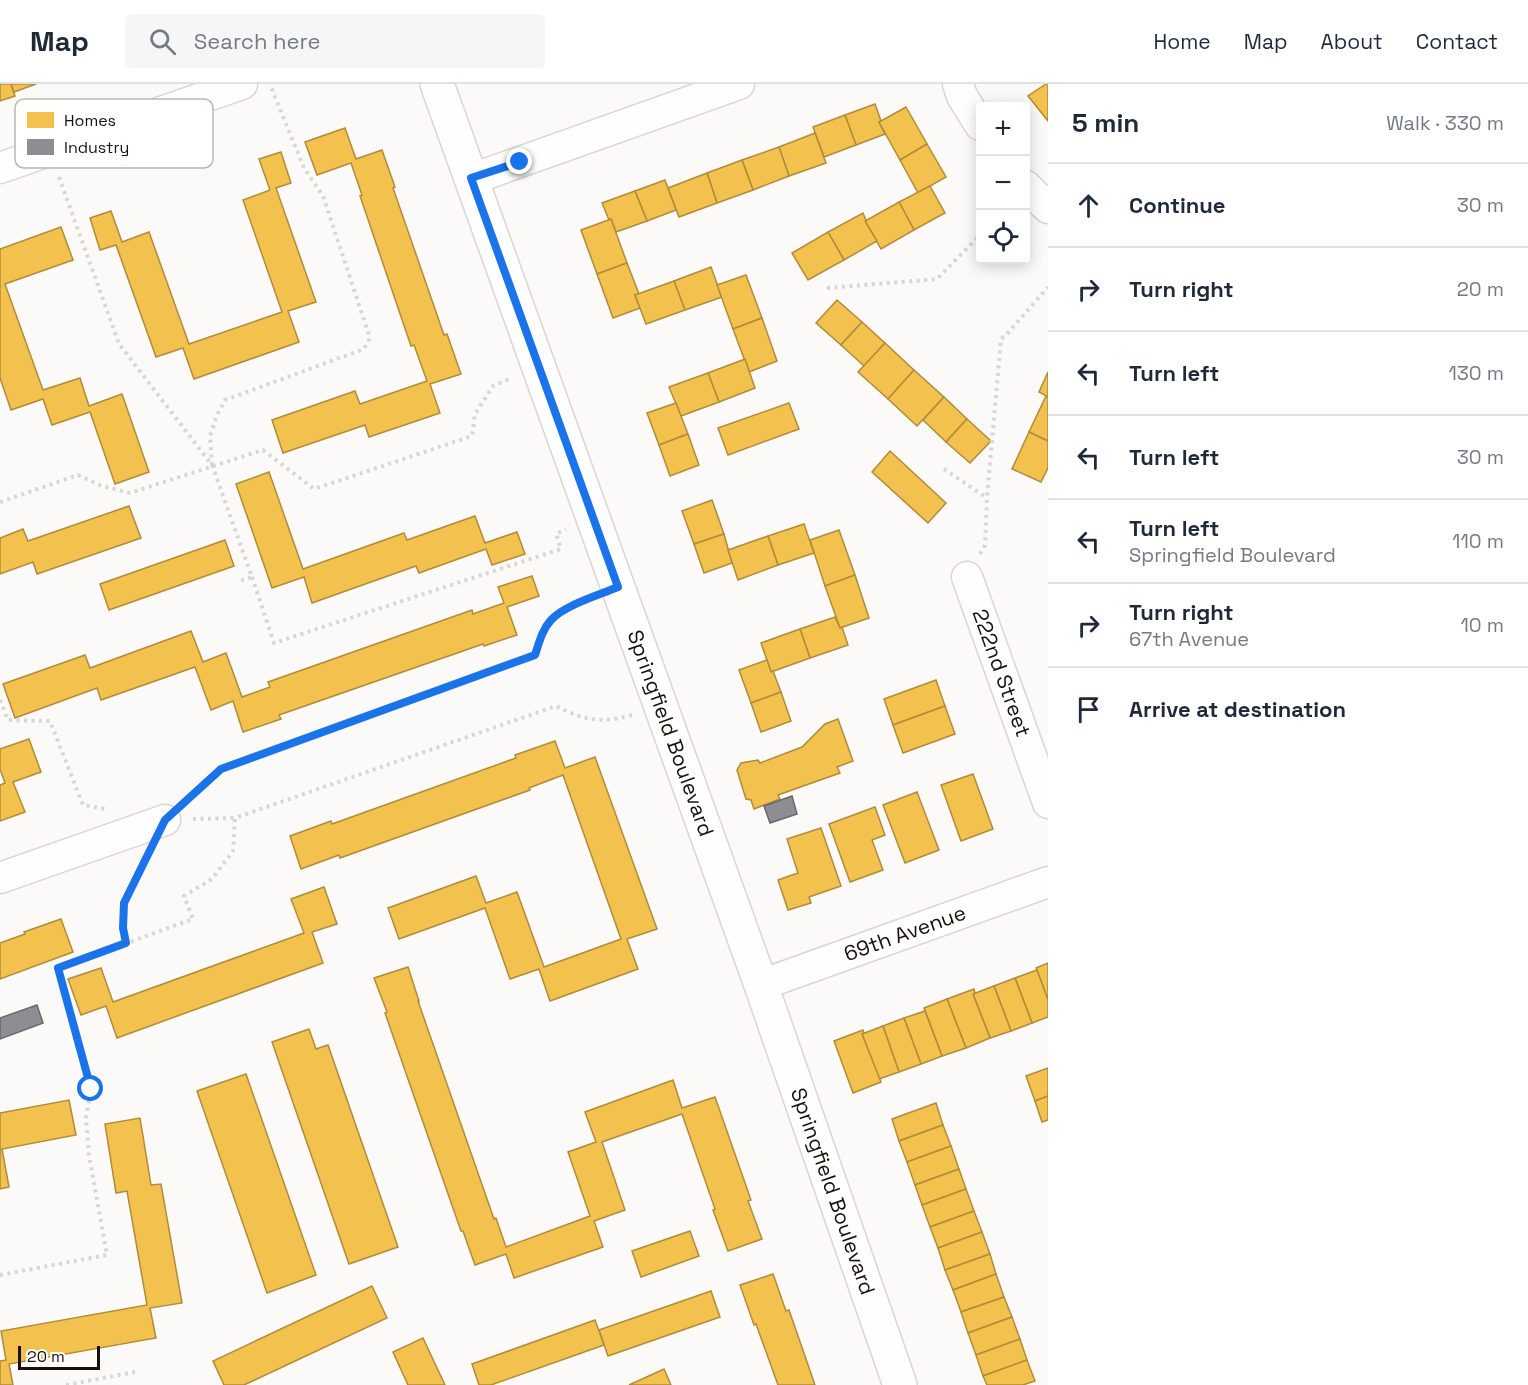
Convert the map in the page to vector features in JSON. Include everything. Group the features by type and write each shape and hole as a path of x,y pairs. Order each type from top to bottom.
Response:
{"main road":[{"name":"Springfield Boulevard","path":"437,84 761,985 900,1385"}],"street":[{"path":"199,99 242,84"},
{"path":"471,178 739,84"},
{"path":"958,84 962,96 976,117"},
{"path":"0,168 15,163"},
{"path":"1030,190 1048,207"},
{"name":"222nd Street","path":"967,577 1048,803"},
{"path":"0,878 165,820"},
{"name":"69th Avenue","path":"761,985 1048,882"}],"path":[{"path":"269,84 304,168 323,196 370,338 364,349 225,400 210,436 212,465 274,643 561,549 556,534 593,516"},
{"path":"56,168 120,344 212,465"},
{"path":"827,288 937,279 976,240"},
{"path":"967,577 985,545 1001,339 1048,287"},
{"path":"0,502 78,475 102,486 130,493 263,450 314,489 472,436 475,414 493,386 539,366"},
{"path":"944,469 987,498"},
{"path":"240,580 252,577"},
{"path":"126,943 123,928 124,903 165,820 221,769 535,655 542,635 551,620 570,607 618,587"},
{"path":"0,700 8,720 50,722 83,805 106,809"},
{"path":"165,820 235,818 556,706 574,716 595,720 616,720 661,706"},
{"path":"0,1275 107,1255 88,1156 86,1118 91,1089 58,968 193,919 184,896 212,879 232,851 235,818"},
{"path":"66,1385 135,1372"}],"building: Homes":[{"path":"0,84 11,84 15,96 0,101"},
{"path":"11,84 36,84 14,92"},
{"path":"1048,84 1048,121 1028,96"},
{"path":"875,104 881,121 879,122 885,134 856,145 845,115"},
{"path":"906,107 927,144 900,160 879,122"},
{"path":"845,115 856,145 824,157 813,127"},
{"path":"345,128 356,159 382,150 444,335 447,334 461,374 430,384 440,413 369,437 365,425 283,453 272,420 355,391 360,404 427,381 414,345 411,346 351,163 317,175 305,142"},
{"path":"815,133 826,163 789,176 779,147"},
{"path":"927,144 946,177 918,193 900,160"},
{"path":"779,147 789,176 753,190 742,160"},
{"path":"281,152 291,183 276,188 316,302 288,311 299,342 194,379 183,348 156,357 116,245 100,250 90,218 111,211 122,242 149,232 189,344 282,312 243,200 270,190 259,159"},
{"path":"742,160 753,190 717,203 707,173"},
{"path":"707,173 717,203 679,217 668,188"},
{"path":"665,180 676,210 647,221 635,191"},
{"path":"930,186 945,213 914,230 899,202"},
{"path":"635,191 647,221 616,232 602,203"},
{"path":"899,202 914,230 881,249 865,221"},
{"path":"863,213 877,241 844,260 828,232"},
{"path":"611,219 627,263 597,274 581,230"},
{"path":"61,227 73,260 5,284 43,390 80,378 89,406 122,394 149,472 115,484 90,412 52,425 43,399 11,410 0,378 0,249"},
{"path":"828,232 844,260 808,280 792,253"},
{"path":"627,263 639,294 635,295 640,308 613,318 597,274"},
{"path":"711,267 722,297 685,310 674,281"},
{"path":"746,275 762,318 733,329 717,285"},
{"path":"674,281 685,310 646,324 635,295"},
{"path":"837,300 862,322 841,345 816,323"},
{"path":"762,318 777,361 749,372 733,329"},
{"path":"862,322 885,343 864,366 841,345"},
{"path":"885,343 914,370 888,399 858,372"},
{"path":"745,359 755,388 719,402 708,373"},
{"path":"914,370 944,397 917,426 888,399"},
{"path":"1048,372 1048,397 1039,392"},
{"path":"708,373 719,402 681,416 669,387"},
{"path":"1046,396 1048,397 1048,441 1029,432"},
{"path":"944,397 967,419 946,442 923,420"},
{"path":"676,403 688,434 659,445 647,413"},
{"path":"789,403 799,429 728,455 718,428"},
{"path":"967,419 991,441 970,463 946,442"},
{"path":"1029,432 1048,441 1048,468 1041,482 1012,469"},
{"path":"688,434 699,465 670,476 659,445"},
{"path":"890,451 946,503 928,523 872,472"},
{"path":"269,472 303,569 404,533 407,540 475,516 485,543 517,532 525,554 492,565 486,549 419,573 416,566 312,603 304,577 272,588 236,484"},
{"path":"712,500 724,534 694,544 682,511"},
{"path":"129,506 141,538 37,574 33,562 0,574 0,538 23,529 28,541"},
{"path":"804,524 814,553 778,565 768,536"},
{"path":"839,530 855,575 825,586 810,540"},
{"path":"724,534 732,563 704,573 694,544"},
{"path":"768,536 778,565 738,580 728,550"},
{"path":"225,540 234,566 109,610 100,584"},
{"path":"855,575 869,618 840,628 825,586"},
{"path":"532,576 539,596 507,607 517,635 484,646 483,644 279,715 281,719 243,732 233,701 211,710 195,667 101,700 97,688 15,718 3,684 85,655 90,668 191,631 203,662 226,653 242,697 270,687 268,682 472,610 473,614 504,603 498,587"},
{"path":"835,617 840,628 842,627 848,645 810,658 800,629"},
{"path":"800,629 810,658 771,672 761,643"},
{"path":"767,660 781,692 751,703 739,670"},
{"path":"936,680 945,706 893,725 884,699"},
{"path":"781,692 791,721 761,732 751,703"},
{"path":"945,706 955,734 903,753 893,725"},
{"path":"838,719 853,761 837,767 840,773 778,795 780,799 754,809 751,800 746,799 737,770 741,763 758,760 760,763 802,747 825,724"},
{"path":"29,739 41,772 13,782 25,812 0,821 0,785 5,783 0,769 0,749"},
{"path":"555,741 565,768 595,757 657,929 627,939 638,969 550,1001 539,969 510,979 485,908 399,939 388,908 476,876 486,903 517,892 544,967 621,939 563,775 529,788 530,790 340,858 339,855 301,869 290,836 331,821 332,824 516,758 515,755"},
{"path":"973,774 993,829 961,841 941,785"},
{"path":"917,792 939,850 905,863 883,805"},
{"path":"875,807 885,835 872,840 883,870 850,882 829,824"},
{"path":"821,828 841,886 809,897 811,903 788,910 778,880 798,873 787,839"},
{"path":"324,887 337,924 312,932 323,963 117,1038 106,1006 81,1015 68,979 101,968 113,1002 304,933 291,899"},
{"path":"61,919 73,952 0,979 0,943"},
{"path":"1048,963 1048,1000 1036,968"},
{"path":"408,967 494,1219 496,1218 506,1247 590,1216 568,1152 596,1142 585,1112 673,1080 682,1108 715,1097 751,1200 748,1201 762,1239 728,1251 682,1114 602,1142 625,1210 594,1221 603,1247 514,1278 506,1254 475,1265 463,1231 461,1231 374,978"},
{"path":"1037,970 1048,1000 1048,1017 1032,1023 1015,978"},
{"path":"1015,978 1032,1023 1011,1031 994,986"},
{"path":"994,986 1011,1031 990,1038 973,994"},
{"path":"974,989 973,994 990,1038 966,1048 947,999"},
{"path":"947,999 966,1048 942,1056 924,1008"},
{"path":"925,1011 942,1056 921,1064 904,1018"},
{"path":"904,1018 921,1064 899,1072 883,1026"},
{"path":"883,1026 899,1072 879,1079 862,1034"},
{"path":"309,1029 316,1049 328,1045 398,1247 349,1264 272,1042"},
{"path":"863,1030 862,1034 881,1082 853,1093 834,1041"},
{"path":"1048,1068 1048,1096 1035,1101 1026,1076"},
{"path":"246,1074 316,1275 267,1293 197,1091"},
{"path":"1048,1096 1048,1120 1042,1122 1035,1101"},
{"path":"69,1100 76,1135 2,1149 9,1187 0,1189 0,1113"},
{"path":"936,1103 943,1125 899,1141 892,1119"},
{"path":"140,1118 151,1185 161,1184 182,1303 150,1308 156,1338 9,1364 13,1385 0,1385 0,1361 6,1360 1,1331 147,1305 127,1191 116,1193 105,1124"},
{"path":"943,1125 951,1146 907,1162 899,1141"},
{"path":"951,1146 959,1169 915,1185 907,1162"},
{"path":"959,1169 966,1189 922,1205 915,1185"},
{"path":"966,1189 974,1211 930,1227 922,1205"},
{"path":"974,1211 982,1232 938,1248 930,1227"},
{"path":"690,1231 699,1256 641,1277 632,1251"},
{"path":"982,1232 990,1254 945,1270 938,1248"},
{"path":"990,1254 996,1274 953,1290 945,1270"},
{"path":"773,1274 786,1311 789,1310 815,1385 778,1385 756,1324 754,1325 740,1285"},
{"path":"996,1274 1004,1297 961,1312 953,1290"},
{"path":"372,1286 387,1318 244,1385 224,1385 213,1361"},
{"path":"711,1291 720,1317 608,1356 599,1330"},
{"path":"1004,1297 1012,1317 968,1333 961,1312"},
{"path":"1012,1317 1020,1339 976,1355 968,1333"},
{"path":"595,1320 604,1345 491,1385 479,1385 472,1364"},
{"path":"423,1338 445,1385 408,1385 393,1352"},
{"path":"1020,1339 1027,1360 983,1376 976,1355"},
{"path":"1027,1360 1035,1381 1023,1385 987,1385 983,1376"},
{"path":"664,1369 671,1385 629,1385"}],"building: Industry":[{"path":"792,796 797,814 770,823 764,806"},
{"path":"37,1005 43,1023 0,1039 0,1018"}],"route":[{"path":"91,1089 58,968 126,943 123,928 124,903 165,820 221,769 535,655 542,635 551,620 570,607 618,587 471,178 520,162"}]}
